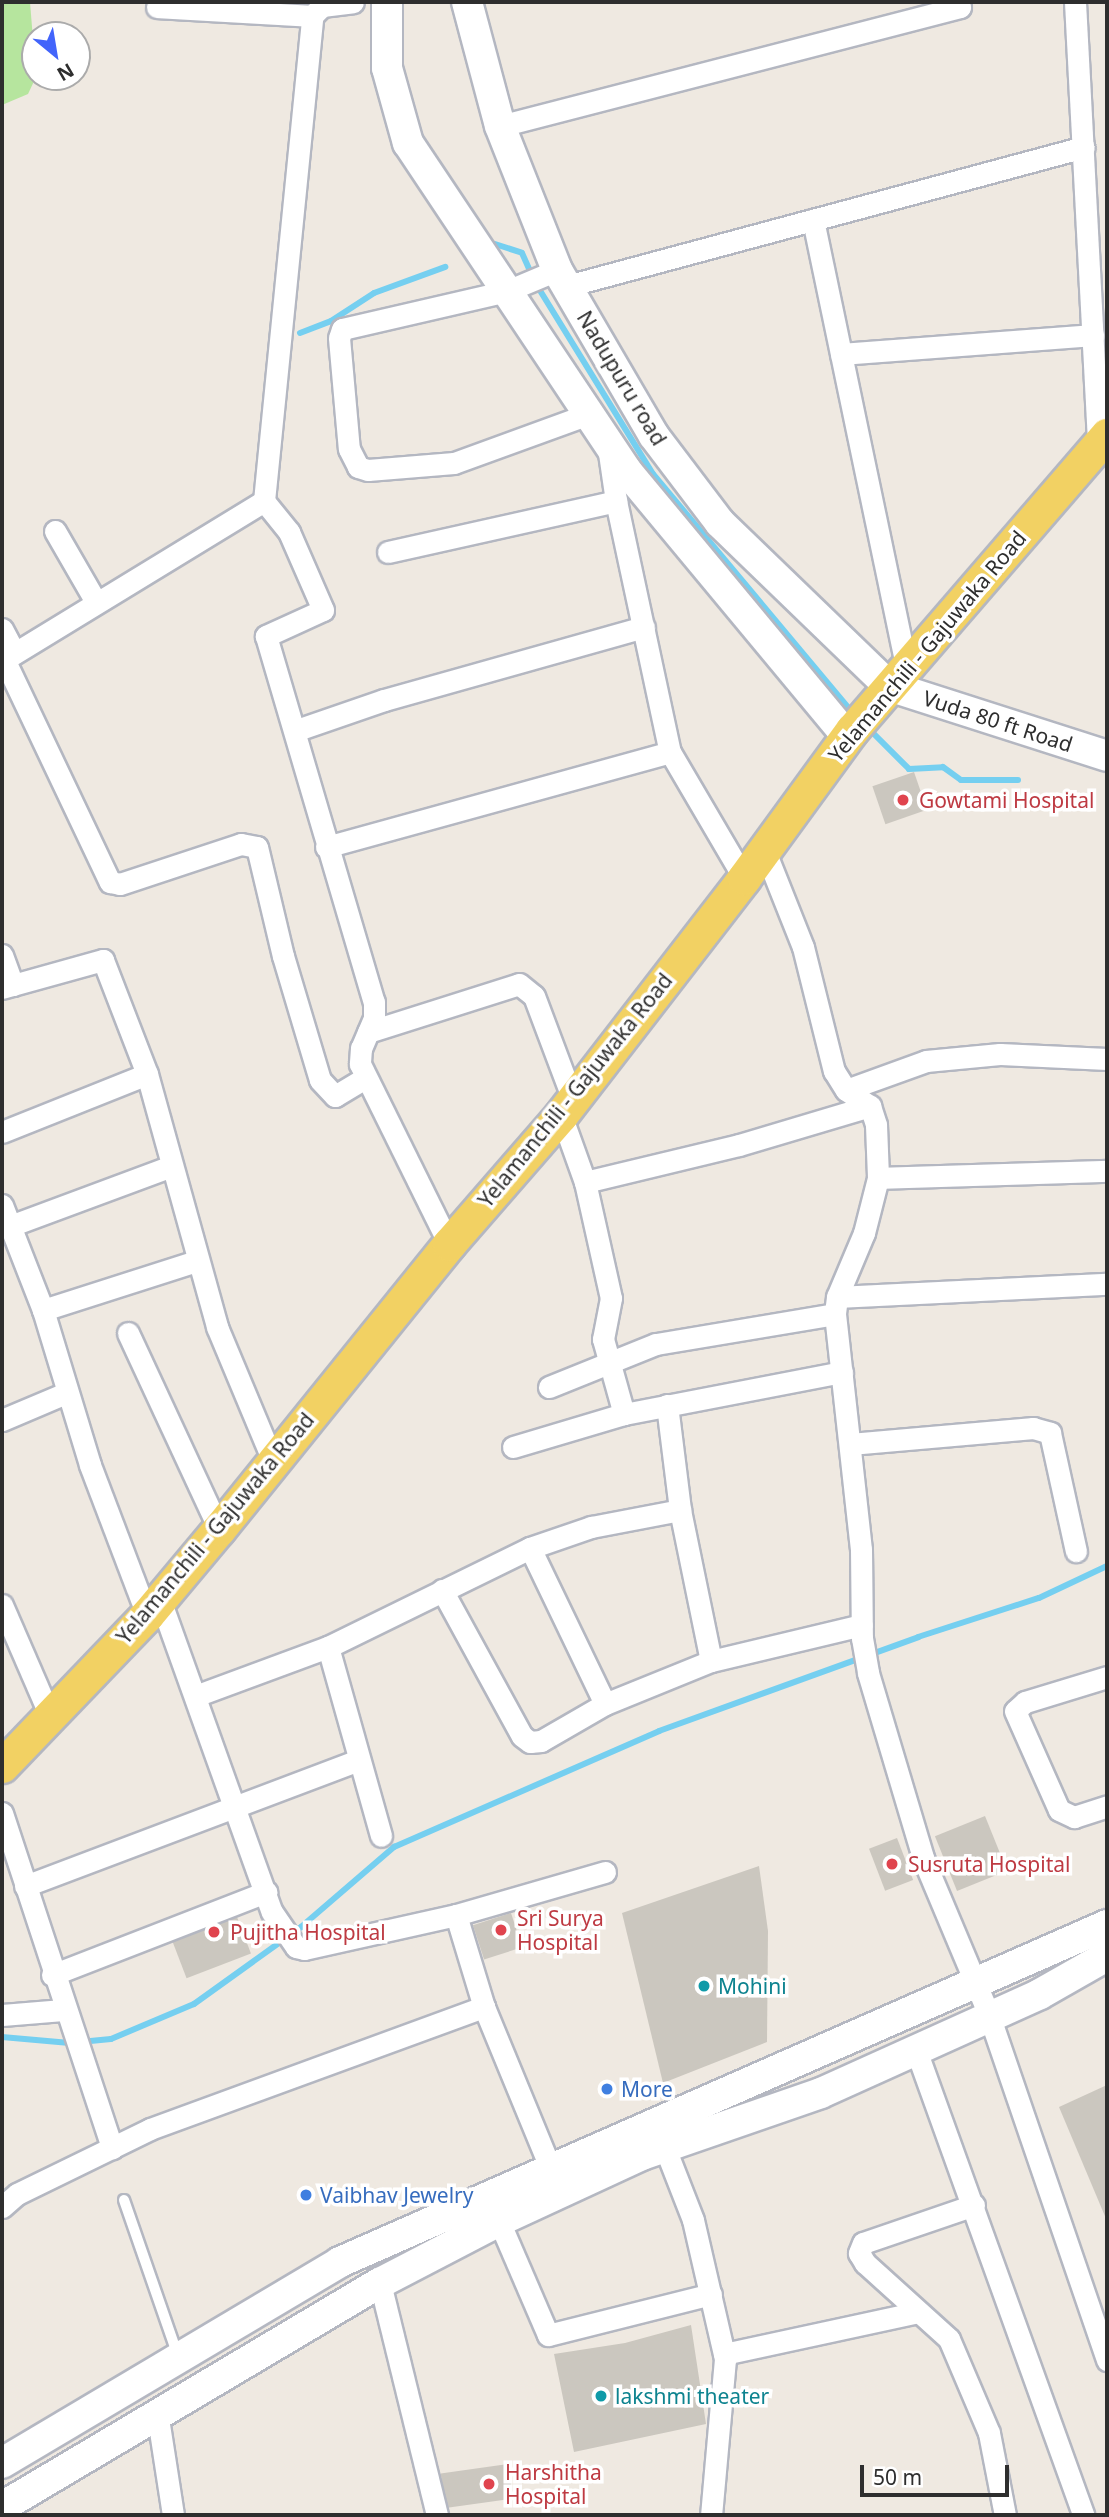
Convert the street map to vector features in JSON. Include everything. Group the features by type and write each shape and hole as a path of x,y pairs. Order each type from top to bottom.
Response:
{"main road":[{"path":"387,2 387,68 408,144 586,415 614,453 849,733"},
{"name":"Nadupuru road","path":"467,2 500,126 562,278 654,436 720,523 892,682"},
{"path":"614,453 654,436"},
{"name":"Yelamanchili - Gajuwaka Road","path":"2,1766 153,1607 219,1529 449,1244 567,1107 744,878 849,733 1102,440"},
{"name":"Vuda 80 ft Road","path":"892,682 1107,756"},
{"path":"2,2463 340,2262 550,2167 1107,1925"},
{"path":"2,2507 159,2418 380,2283 499,2221 665,2148 821,2093 916,2050 1107,1956"}],"street":[{"path":"158,7 319,8 353,2"},
{"path":"1075,2 1093,335 1102,440"},
{"path":"500,126 965,4"},
{"path":"319,8 264,501 289,532 323,610 266,636 297,730 326,847 374,1002 360,1064 449,1244"},
{"path":"586,415 454,463 368,470 352,459 338,338 342,329 813,220 1084,147"},
{"path":"813,220 841,354 892,682"},
{"path":"841,354 1093,335"},
{"path":"614,453 617,501 670,752 744,878"},
{"path":"7,658 264,501"},
{"path":"388,552 617,501"},
{"path":"55,531 96,602"},
{"path":"297,730 384,700 643,627"},
{"path":"2,629 7,658 110,881 120,884 241,844 257,847 283,957 320,1080 335,1096 365,1078"},
{"path":"326,847 670,752"},
{"path":"764,849 803,947 834,1072 846,1090 870,1106 876,1125 878,1178 864,1233 836,1305 861,1549 862,1632 868,1673 923,1858 974,1985 989,2015 1107,2360"},
{"path":"2,955 7,986 103,960 146,1074 216,1327 273,1461"},
{"path":"368,1032 519,984 534,996 567,1107 611,1298 603,1339 624,1414"},
{"path":"846,1090 926,1061 1000,1054 1107,1059"},
{"path":"2,1132 146,1074"},
{"path":"585,1182 739,1146 870,1106"},
{"path":"10,1226 171,1166"},
{"path":"878,1178 1107,1171"},
{"path":"2,1205 43,1310 66,1393 153,1607 198,1695 266,1892 290,1940 304,1949 456,1915 605,1872"},
{"path":"43,1310 197,1261"},
{"path":"549,1387 609,1360 670,1341 836,1305 1107,1284"},
{"path":"128,1333 219,1529"},
{"path":"513,1447 624,1414 842,1372"},
{"path":"2,1420 66,1393"},
{"path":"667,1405 680,1510 711,1661"},
{"path":"850,1444 1033,1428 1050,1433 1076,1551"},
{"path":"198,1695 328,1647 530,1548 591,1527 680,1510"},
{"path":"530,1548 605,1704"},
{"path":"442,1590 522,1736 530,1742 541,1741 605,1704 711,1661 862,1632"},
{"path":"2,1605 50,1716"},
{"path":"328,1647 381,1836"},
{"path":"1107,1677 1025,1702 1015,1711 1059,1810 1074,1817 1107,1806"},
{"path":"25,1886 359,1760"},
{"path":"2,1813 63,2010 111,2148"},
{"path":"52,1975 266,1892"},
{"path":"456,1915 484,2007 550,2167"},
{"path":"2,2207 17,2194 150,2129 484,2007"},
{"path":"2,2015 63,2010"},
{"path":"916,2050 974,2205 1083,2515"},
{"path":"665,2148 693,2220 724,2354 724,2405 711,2515"},
{"path":"974,2205 863,2243 859,2253 865,2263 949,2339 989,2433 1005,2515"},
{"path":"499,2221 548,2335 711,2294"},
{"path":"380,2283 437,2515"},
{"path":"724,2354 919,2312"},
{"path":"159,2418 173,2515"}],"lane":[{"path":"124,2200 178,2357"}],"green space":[{"path":"2,2 30,2 32,21 21,21 21,91 29,91 2,105"}],"building":[{"path":"914,772 927,810 885,824 872,786"},
{"path":"985,1816 1007,1871 957,1891 935,1836"},
{"path":"897,1838 913,1880 885,1891 869,1849"},
{"name":"Mohini","path":"759,1866 768,1931 767,2042 663,2083 622,1913"},
{"path":"511,1913 522,1947 484,1960 473,1925"},
{"path":"237,1917 251,1953 187,1978 173,1942"},
{"path":"1107,2085 1107,2221 1059,2107"},
{"path":"691,2325 706,2424 574,2452 554,2354 625,2343"},
{"path":"508,2464 513,2499 446,2508 441,2473"}],"waterway":[{"path":"495,244 522,253 536,284 653,474 854,714"},
{"path":"300,333 331,321 374,293 445,267"},
{"path":"867,727 909,769 943,767 961,780 1018,780"},
{"path":"2,2037 70,2043 111,2039 194,2004 301,1927 394,1847 659,1731 918,1637 1039,1598 1107,1566"}],"place":[{"name":"Gowtami Hospital","path":"903,800"},
{"name":"Susruta Hospital","path":"892,1864"},
{"name":"Sri Surya Hospital","path":"501,1930"},
{"name":"Pujitha Hospital","path":"214,1932"},
{"name":"Mohini","path":"704,1986"},
{"name":"More","path":"607,2089"},
{"name":"Vaibhav Jewelry","path":"306,2195"},
{"name":"lakshmi theater","path":"601,2396"},
{"name":"Harshitha Hospital","path":"489,2484"}]}
